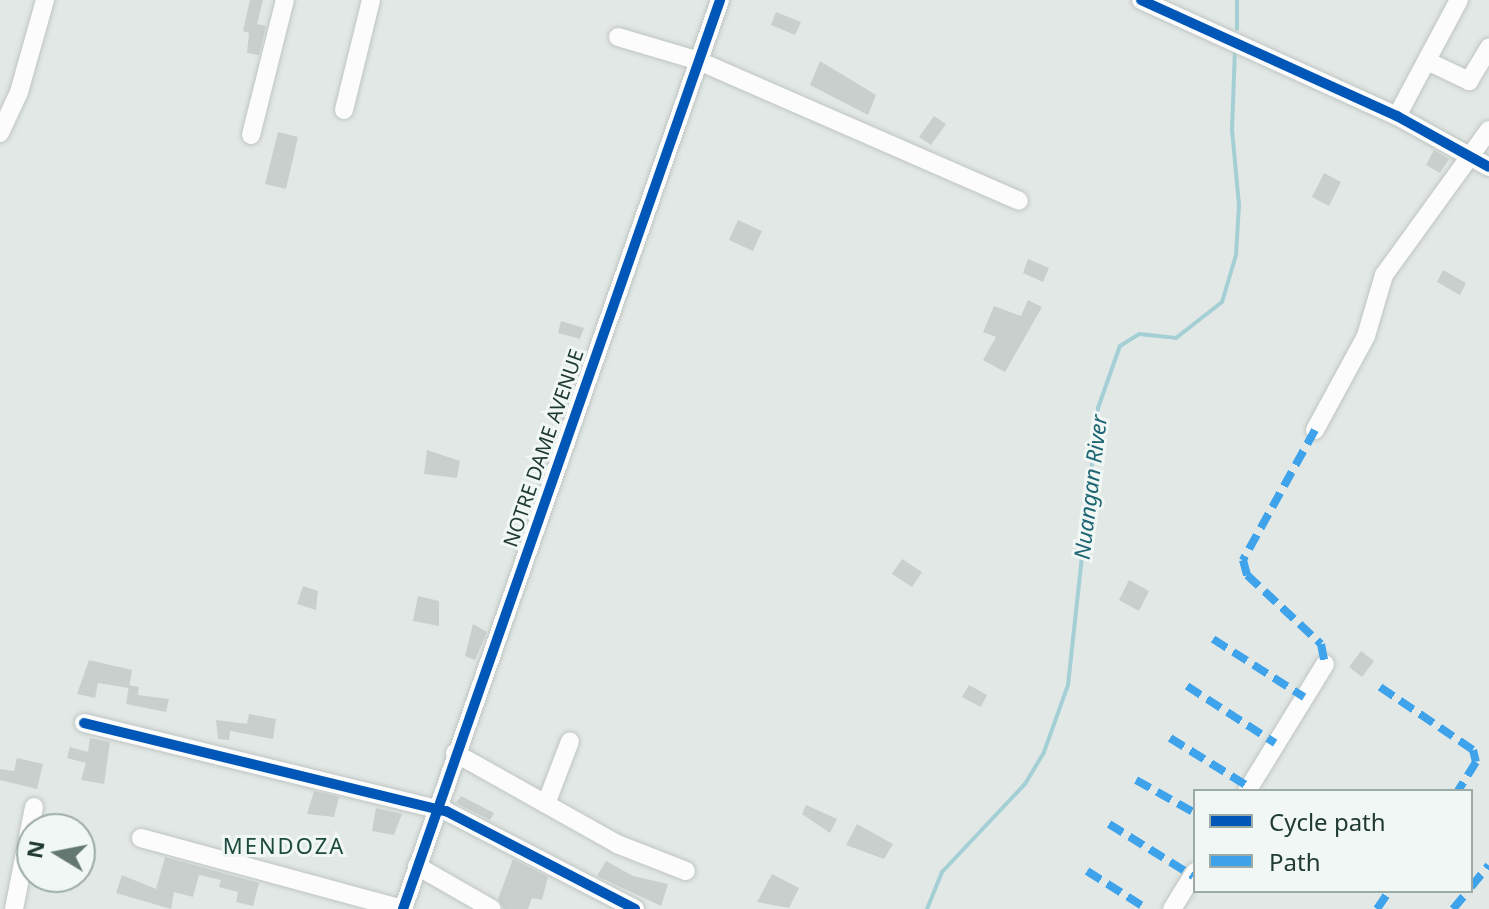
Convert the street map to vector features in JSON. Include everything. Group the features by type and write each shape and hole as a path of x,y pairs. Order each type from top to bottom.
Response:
{"street":[{"path":"0,133 19,92 45,0"},
{"path":"251,135 285,0"},
{"path":"344,110 371,0"},
{"name":"NOTRE DAME AVENUE","path":"403,909 720,0"},
{"path":"1141,0 1397,116 1481,162"},
{"path":"1397,116 1459,0"},
{"path":"618,37 699,61 1019,201"},
{"path":"1427,61 1469,81 1489,48"},
{"path":"1315,430 1366,336 1384,275 1481,162 1489,130"},
{"path":"1248,789 1325,664"},
{"path":"84,723 436,809 635,909"},
{"path":"546,804 570,741"},
{"path":"455,753 617,844 686,871"},
{"path":"14,909 34,807"},
{"path":"141,838 403,909"},
{"path":"417,866 472,904 492,909"},
{"path":"1172,909 1193,875"}],"building":[{"path":"250,0 263,0 257,24 266,26 259,55 247,53 249,33 243,31"},
{"path":"776,12 801,22 795,35 771,25"},
{"path":"820,61 876,95 868,115 810,85"},
{"path":"934,116 946,124 931,145 919,137"},
{"path":"278,132 298,137 286,189 265,184"},
{"path":"1434,150 1449,159 1440,173 1426,165"},
{"path":"1324,173 1341,182 1329,206 1312,197"},
{"path":"738,220 762,231 753,251 729,240"},
{"path":"1028,259 1049,268 1043,282 1023,273"},
{"path":"1443,270 1466,283 1460,295 1437,282"},
{"path":"1028,300 1042,307 1005,372 983,360 996,337 983,332 994,306 1021,316"},
{"path":"561,321 584,328 580,339 558,333"},
{"path":"427,450 460,461 457,478 424,474"},
{"path":"902,559 922,572 912,587 892,574"},
{"path":"1129,580 1149,591 1139,611 1119,600"},
{"path":"303,586 318,591 316,610 297,604"},
{"path":"418,596 439,601 439,626 413,621"},
{"path":"473,624 487,632 475,660 465,656"},
{"path":"1361,651 1374,661 1362,677 1349,667"},
{"path":"89,660 132,670 129,688 98,683 95,698 77,694"},
{"path":"129,685 139,687 138,695 169,699 166,712 126,704"},
{"path":"969,685 987,695 981,707 962,697"},
{"path":"249,714 276,719 273,739 230,731 229,740 218,739 216,720 247,724"},
{"path":"90,738 110,742 104,784 81,780 86,763 67,758 70,747 88,752"},
{"path":"17,758 43,764 37,789 0,780 0,769 14,771"},
{"path":"314,791 339,797 334,817 307,814"},
{"path":"461,796 494,813 490,820 456,803"},
{"path":"806,805 837,819 830,833 802,814"},
{"path":"376,808 402,814 394,835 372,831"},
{"path":"857,824 893,844 884,859 846,845"},
{"path":"165,857 259,883 253,906 236,902 238,892 219,887 221,880 199,875 193,897 174,892 171,909 116,893 122,875 156,889"},
{"path":"513,859 548,877 542,900 532,898 528,909 504,909 498,899"},
{"path":"606,861 633,876 668,884 661,906 597,876"},
{"path":"772,874 799,888 789,908 757,902"}],"waterway":[{"name":"Nuangan River","path":"1237,0 1237,29"},
{"name":"Nuangan River","path":"927,909 942,872 1025,784 1044,752 1068,685 1098,408 1120,346 1139,334 1176,338 1222,302 1236,255 1239,205 1232,130 1235,50"}],"marked path":[{"path":"1315,430 1243,560 1247,575 1321,644 1325,664"},
{"path":"1213,639 1304,697"},
{"path":"1187,686 1275,743"},
{"path":"1380,687 1473,750 1476,762 1459,789"},
{"path":"1170,738 1249,787"},
{"path":"1136,780 1193,812"},
{"path":"1109,824 1193,876"},
{"path":"1473,885 1489,865"},
{"path":"1087,871 1147,909"},
{"path":"1377,909 1388,893"},
{"path":"1453,909 1466,893"}],"cycle path":[{"path":"403,909 720,0"},
{"path":"1141,0 1397,116 1489,167"},
{"path":"84,723 446,811 635,909"}],"district":[{"name":"MENDOZA","path":"284,846"}]}
